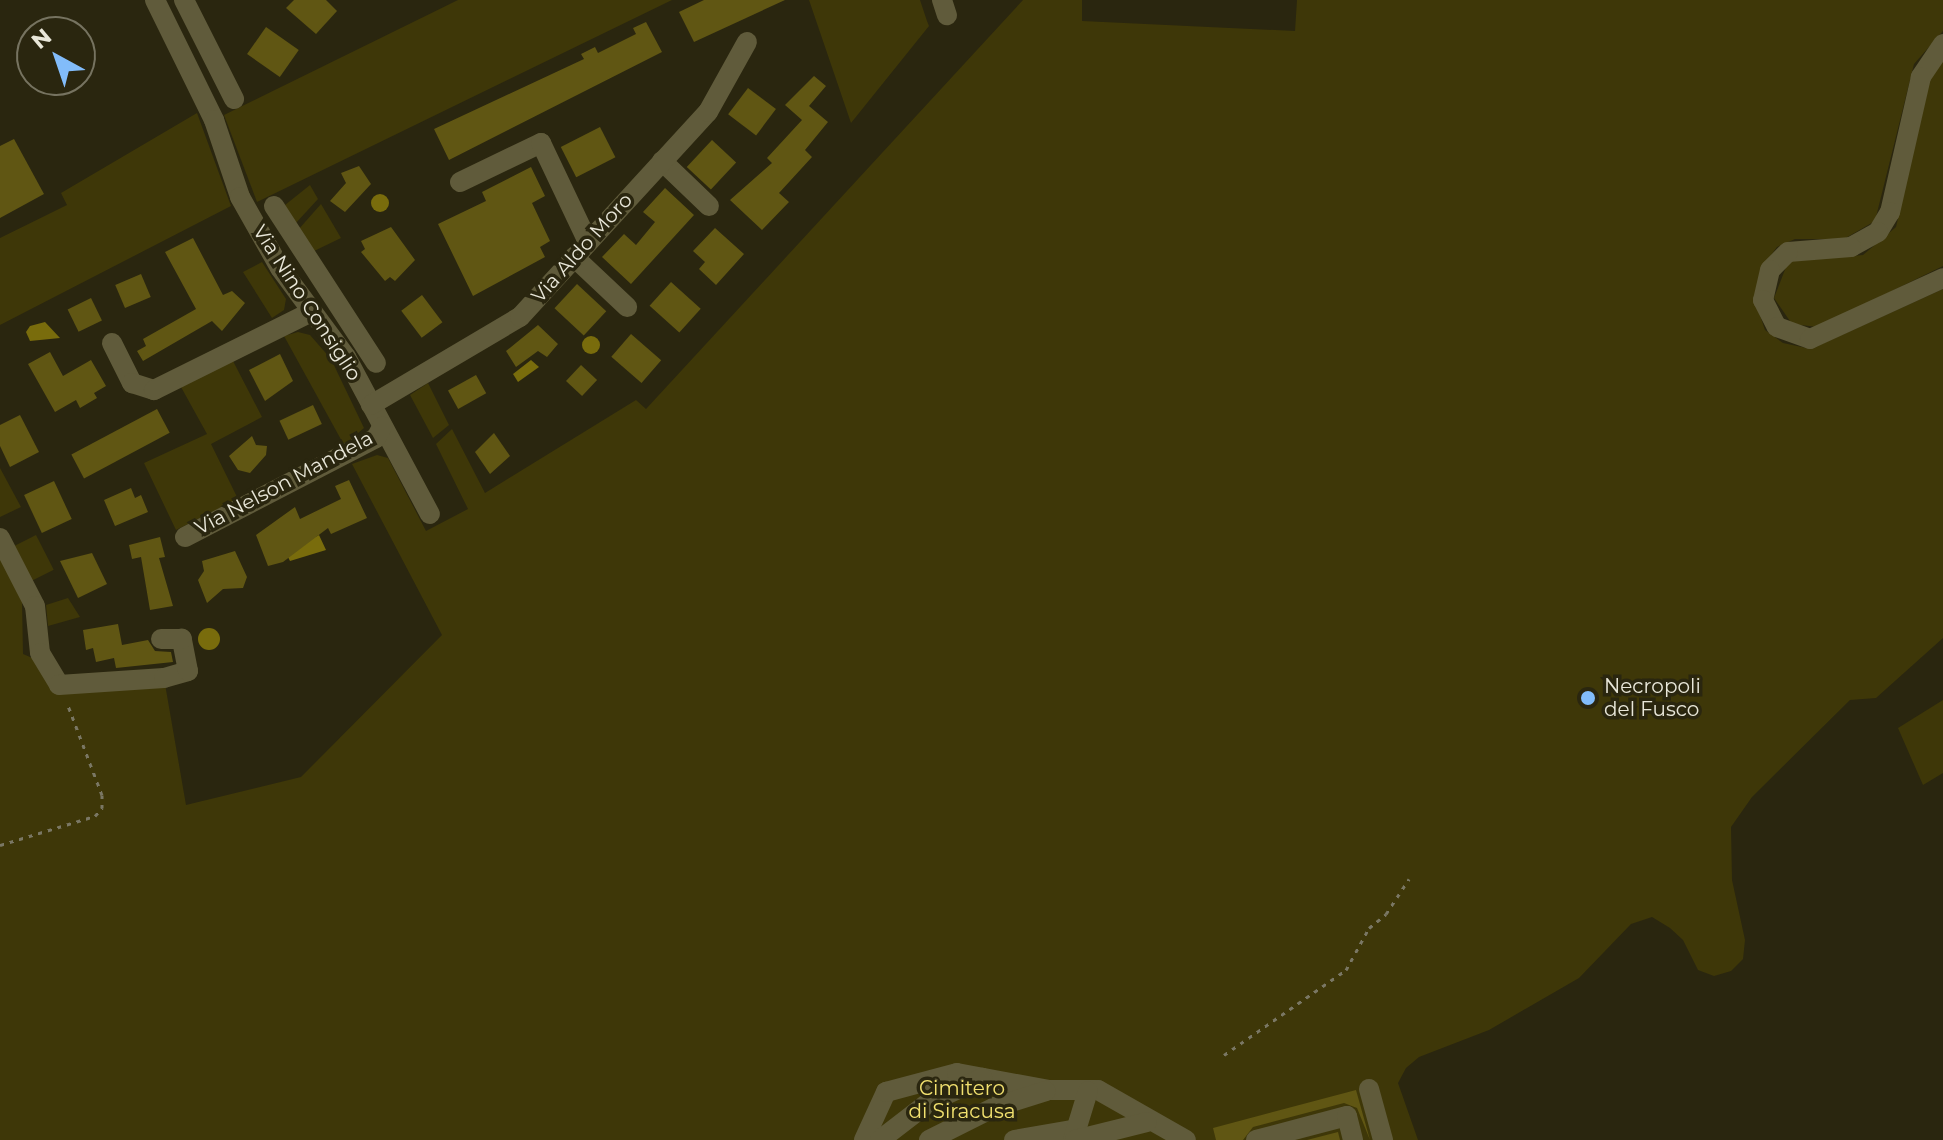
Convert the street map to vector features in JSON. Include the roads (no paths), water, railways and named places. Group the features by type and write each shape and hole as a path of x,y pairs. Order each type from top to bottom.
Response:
{"street":[{"name":"Via Nino Consiglio","path":"155,0 214,120 240,197 306,306 346,357 430,514"},
{"path":"184,0 234,99"},
{"path":"183,55 204,39"},
{"name":"Via Aldo Moro","path":"371,405 473,350 520,317 708,112 747,42"},
{"path":"1943,44 1921,77 1890,212 1878,232 1851,247 1788,252 1770,270 1763,300 1777,327 1810,339 1943,278"},
{"path":"460,182 541,143 581,249 627,307"},
{"path":"662,161 709,206"},
{"path":"274,206 322,286 376,363"},
{"path":"112,343 132,383 154,390 306,306 322,286"},
{"name":"Via Nelson Mandela","path":"185,537 376,438 382,427"},
{"path":"0,538 35,606 40,653 59,685 164,678 188,671 182,639 161,639"},
{"path":"864,1140 886,1092 957,1073 1049,1090 1098,1090 1147,1122 1186,1140"},
{"path":"880,1140 928,1103 982,1078"},
{"path":"916,1085 928,1103 941,1137 1049,1090"},
{"path":"1369,1089 1383,1140"},
{"path":"1075,1136 1088,1091"},
{"path":"1256,1140 1347,1116 1353,1140"},
{"path":"1014,1140 1075,1136 1147,1122"}],"place":[{"name":"Necropoli del Fusco","path":"1588,698"}],"park label":[{"name":"Cimitero di Siracusa","path":"962,1100"}]}
